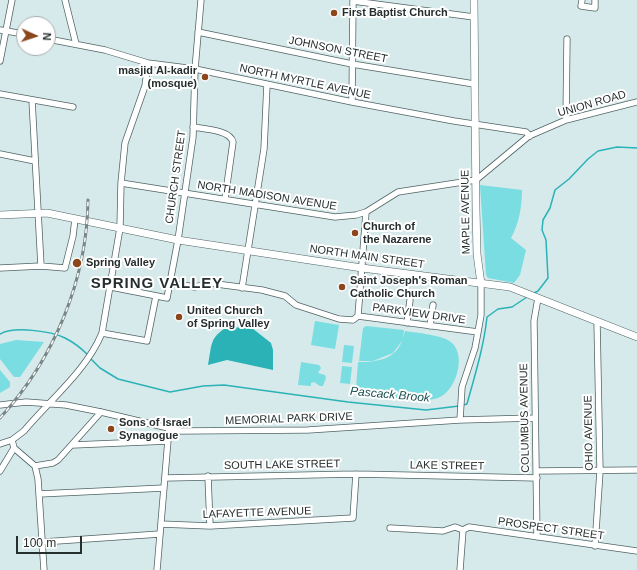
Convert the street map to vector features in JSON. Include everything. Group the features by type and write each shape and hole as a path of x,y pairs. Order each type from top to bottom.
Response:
{"main road":[{"name":"MAPLE AVENUE","path":"474,0 474,123 477,254 481,284"},
{"name":"NORTH MAIN STREET","path":"0,215 38,213 81,220 178,240 362,268 510,287 637,337"}],"street":[{"path":"0,61 3,30 12,0"},
{"path":"65,0 76,44"},
{"name":"CHURCH STREET","path":"156,296 167,298 178,240 193,127 195,69 202,0"},
{"path":"582,0 581,6 595,8 595,0"},
{"path":"352,102 353,1 474,17"},
{"path":"3,30 16,32"},
{"name":"JOHNSON STREET","path":"198,32 352,64 474,84"},
{"path":"566,120 567,39"},
{"name":"NORTH MYRTLE AVENUE","path":"56,40 104,50 148,63 195,69 352,102 526,132 530,136"},
{"path":"0,444 12,440 24,431 92,355 102,333 120,228 121,182 125,143 145,86 148,63"},
{"path":"242,288 264,149 267,84"},
{"path":"0,94 73,107"},
{"path":"32,100 41,266"},
{"name":"UNION ROAD","path":"476,180 530,136 566,120 637,102"},
{"path":"193,127 226,134 232,138 233,142 225,200"},
{"path":"0,154 35,161"},
{"name":"NORTH MADISON AVENUE","path":"121,182 335,217 356,215 366,212 398,192 476,180"},
{"path":"358,316 366,212"},
{"path":"0,268 41,266 65,268 73,236 81,220"},
{"name":"PARKVIEW DRIVE","path":"170,283 195,287 209,283 285,296 296,304 339,319 352,320 358,316 478,332"},
{"name":"MAPLE AVENUE","path":"460,420 462,387 475,348 481,315 481,284"},
{"path":"102,333 147,342 156,296 111,287"},
{"name":"COLUMBUS AVENUE","path":"533,296 537,537"},
{"path":"407,323 410,300"},
{"path":"430,326 433,305"},
{"name":"OHIO AVENUE","path":"595,546 600,470 597,321"},
{"name":"MEMORIAL PARK DRIVE","path":"0,405 26,402 47,404 101,412 168,428 189,431 308,430 460,420 534,418"},
{"path":"35,466 53,463 73,445 101,412"},
{"path":"157,570 168,428"},
{"path":"12,440 14,448 35,466 39,494 44,570"},
{"path":"73,445 168,441"},
{"path":"0,471 14,448"},
{"path":"536,471 637,470"},
{"name":"LAKE STREET","path":"356,474 537,478"},
{"name":"SOUTH LAKE STREET","path":"208,476 356,474"},
{"name":"LAFAYETTE AVENUE","path":"161,524 210,526 353,518 356,474"},
{"path":"165,478 208,476 210,526"},
{"path":"39,494 164,488"},
{"name":"PROSPECT STREET","path":"390,528 443,531 455,527 463,530 469,527 637,551"},
{"path":"460,570 463,530"},
{"path":"42,542 160,534"}],"shaded area":[{"path":"480,185 522,190 520,215 511,238 526,250 520,275 514,283 488,278 486,275"},
{"path":"315,321 339,325 335,349 311,345"},
{"path":"366,326 404,330 403,338 405,331 437,336 448,340 456,349 459,357 459,365 454,382 444,394 438,398 430,400 409,400 374,394 356,388 358,362 371,361 359,361 363,328","holes":["402,341 399,347 395,352 390,356 384,359 374,361 393,353"]},
{"path":"227,327 252,328 271,343 273,350 273,370 227,360 208,365 214,339"},
{"path":"16,340 44,342 20,377 14,377 0,359 0,344"},
{"path":"344,345 354,346 352,363 342,362"},
{"path":"301,362 319,365 321,368 318,373 325,375 326,378 323,386 320,386 314,382 311,383 311,386 298,385"},
{"path":"342,366 352,367 350,384 340,383"},
{"path":"0,370 10,382 10,387 0,393"}],"waterway":[{"name":"Pascack Brook","path":"534,293 538,291 548,278 546,240 542,230 543,220 550,208 555,190 569,179 598,151 617,147 637,148"},
{"name":"Pascack Brook","path":"463,405 467,404 484,339 487,317 498,309 512,307 527,297"},
{"name":"Pascack Brook","path":"0,334 14,330 32,330 51,333 68,340 88,355"},
{"name":"Pascack Brook","path":"90,358 100,368 118,379 170,392 203,386 224,385 348,402 426,410 459,406"}],"railway":[{"path":"0,418 19,395 36,370 64,317 74,289 81,260 86,230 88,200"}],"place":[{"name":"First Baptist Church","path":"334,13"},
{"name":"masjid Al-kadir (mosque)","path":"205,77"},
{"name":"Church of the Nazarene","path":"355,233"},
{"name":"Spring Valley","path":"77,263"},
{"name":"Saint Joseph's Roman Catholic Church","path":"342,287"},
{"name":"United Church of Spring Valley","path":"179,317"},
{"name":"Sons of Israel Synagogue","path":"111,429"}],"district":[{"name":"SPRING VALLEY","path":"157,284"}]}
